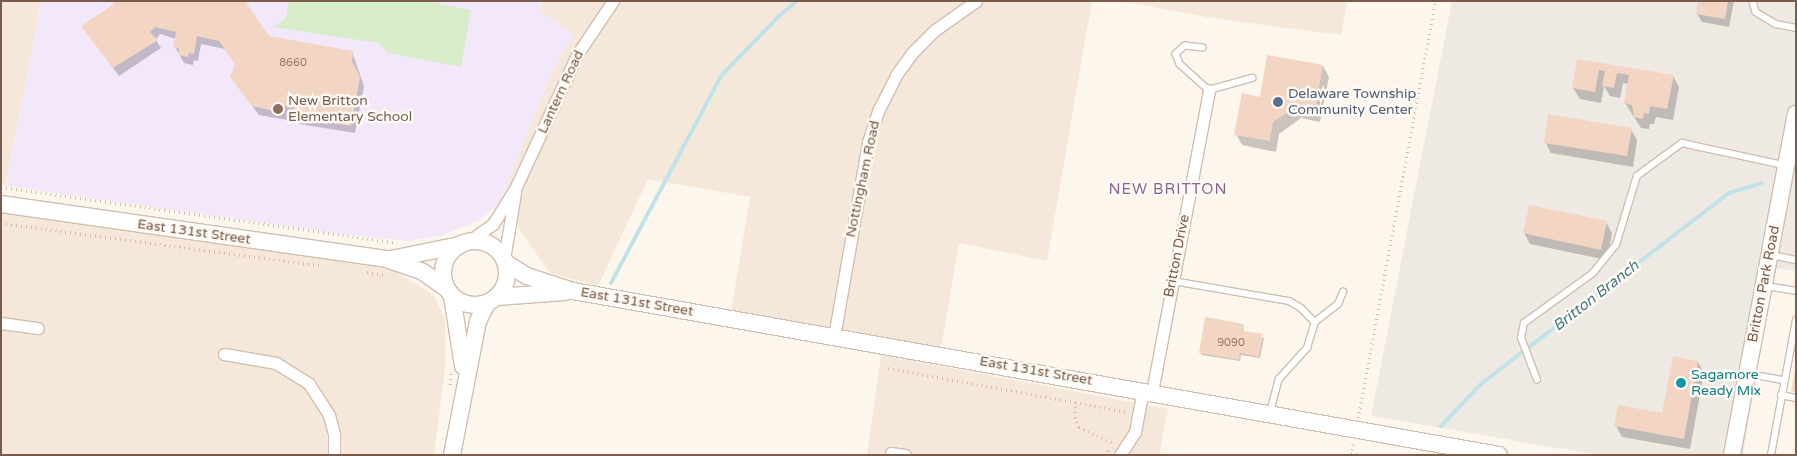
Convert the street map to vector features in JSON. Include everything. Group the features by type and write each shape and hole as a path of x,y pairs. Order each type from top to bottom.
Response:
{"street":[{"name":"Lantern Road","path":"465,243 493,224 516,187 578,53 613,1"},
{"name":"Nottingham Road","path":"834,337 868,142 878,109 896,75 912,54 936,30 976,1"},
{"name":"Britton Drive","path":"1120,455 1132,441 1147,391 1173,281 1209,90"},
{"name":"Britton Park Road","path":"1732,455 1796,114"},
{"name":"Lantern Road","path":"505,261 516,187"},
{"name":"East 131st Street","path":"1,204 422,272 450,292"},
{"name":"East 131st Street","path":"386,267 465,243"},
{"path":"452,455 465,378 478,321 507,276 505,261 489,244 465,243 451,252 445,264 444,276 450,292 465,378"},
{"name":"East 131st Street","path":"505,261 527,276 573,291 1270,412 1499,455"},
{"name":"East 131st Street","path":"492,300 573,291"},
{"path":"450,292 475,305 492,300"},
{"path":"1,323 38,328"},
{"path":"224,354 276,363 309,384 329,415 334,434 334,455"},
{"path":"891,453 905,455"}],"lane":[{"path":"1753,1 1756,12 1776,24 1796,28"},
{"path":"1203,48 1184,46 1176,54 1180,64 1209,90 1252,78"},
{"path":"1538,380 1522,342 1524,323 1593,273 1616,245 1637,176 1682,143 1786,166"},
{"path":"1770,255 1796,260"},
{"path":"1173,281 1288,301 1302,308 1315,322"},
{"path":"1764,285 1796,291"},
{"path":"1270,412 1279,379 1307,348 1315,322 1338,304 1344,292"},
{"path":"1771,455 1796,320"},
{"path":"1747,373 1784,380"},
{"path":"1781,395 1796,398"}],"path":[{"path":"1358,420 1435,1"},
{"path":"1,187 371,238"},
{"path":"1,223 332,267"},
{"path":"359,271 386,267"},
{"path":"888,368 1139,414"},
{"path":"450,388 451,369"},
{"path":"1076,402 1075,417 1080,427 1114,444 1104,455"},
{"path":"1354,435 1351,454 1360,455"}],"shaded area":[{"path":"1,1 41,1 6,185 1,184"},
{"name":"New Britton Elementary School","path":"41,1 541,1 540,12 574,34 551,73 500,202 479,220 441,236 408,241 333,233 6,186"},
{"path":"542,1 1092,1 1047,261 959,243 941,348 731,311 750,197 648,179 598,286 550,273 500,202 551,73 573,34 540,12"},
{"path":"1121,1 1347,1 1341,35 1212,18"},
{"path":"1452,1 1796,1 1796,271 1774,268 1743,455 1599,455 1371,416"},
{"path":"1,210 389,268 434,295 445,320 445,368 434,455 1,455"},
{"path":"881,355 1168,409 1159,455 867,455"}],"green space":[{"path":"289,1 424,1 471,10 461,67 388,53 379,43 273,27 286,18"}],"building":[{"name":"New Britton Elementary School","path":"112,1 245,1 269,36 353,51 352,61 360,77 351,126 293,116 294,108 284,106 283,113 252,106 230,77 235,64 219,41 197,36 194,54 189,53 188,57 178,55 179,49 173,47 176,32 155,27 150,32 158,40 113,68 81,26 114,4"},
{"path":"1698,1 1728,1 1725,19 1696,14"},
{"name":"Delaware Township Community Center","path":"1267,55 1323,65 1315,111 1294,108 1273,122 1270,141 1234,135 1242,93 1260,97"},
{"path":"1577,59 1674,75 1667,109 1650,106 1649,114 1644,113 1643,119 1634,117 1632,105 1624,103 1629,75 1617,73 1614,88 1602,86 1605,71 1599,70 1595,92 1572,88"},
{"path":"1548,114 1632,128 1627,156 1544,143"},
{"path":"1529,205 1607,221 1601,250 1523,233"},
{"path":"1205,317 1244,324 1243,331 1263,334 1259,357 1240,353 1239,360 1199,353"},
{"name":"Sagamore Ready Mix","path":"1673,356 1698,361 1684,439 1614,426 1618,405 1662,413"},
{"path":"1796,371 1796,392 1791,391"}],"waterway":[{"path":"611,283 721,76 779,16 797,1"},
{"name":"Britton Branch","path":"1441,426 1481,384 1729,193 1762,183"}],"place":[{"name":"Delaware Township Community Center","path":"1278,102"},
{"name":"New Britton Elementary School","path":"278,109"},
{"name":"Sagamore Ready Mix","path":"1681,383"}],"district":[{"name":"NEW BRITTON","path":"1168,190"}]}
